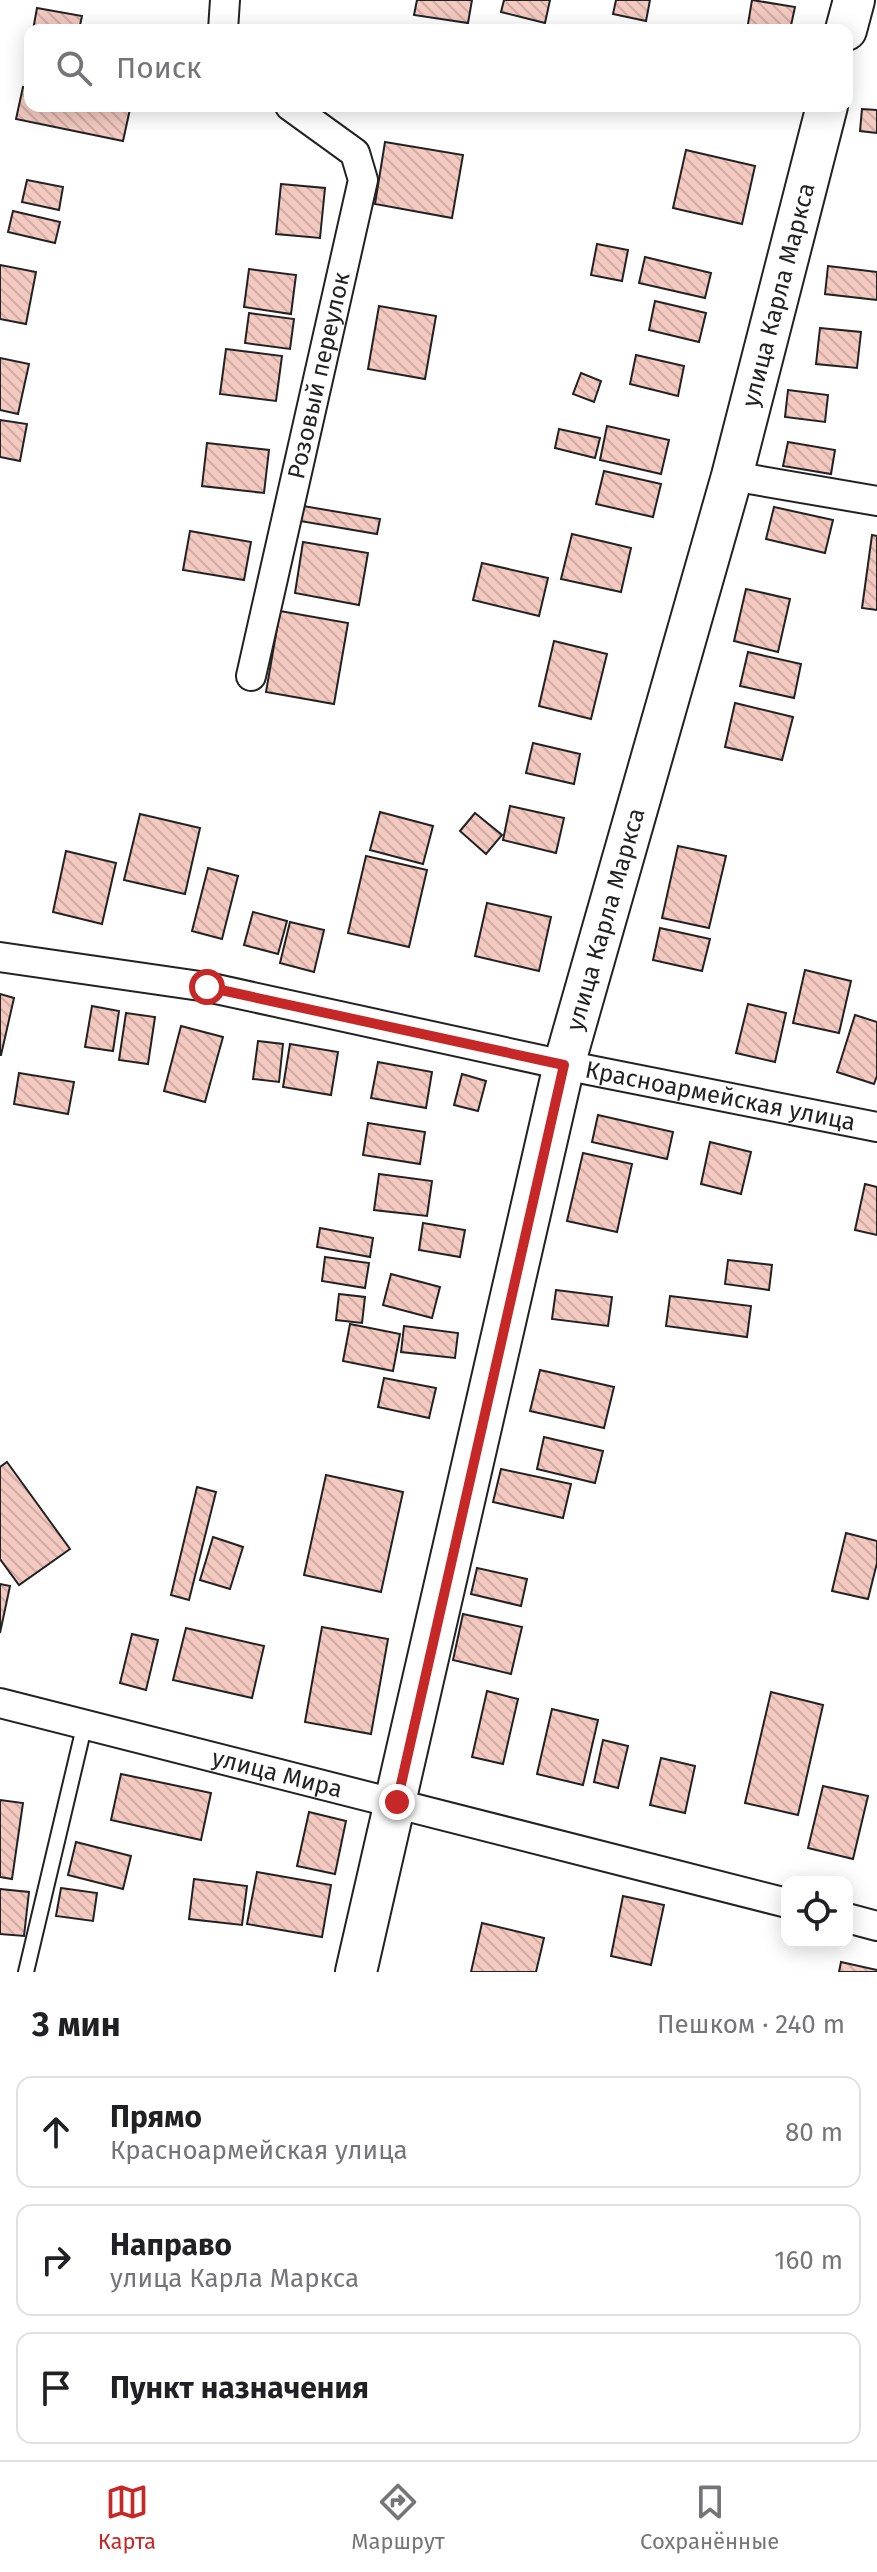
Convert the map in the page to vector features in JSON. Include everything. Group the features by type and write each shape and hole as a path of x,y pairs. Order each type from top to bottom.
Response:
{"main road":[{"path":"848,24 854,0"},
{"name":"улица Карла Маркса","path":"356,1972 564,1065 732,476 825,112"}],"street":[{"path":"223,24 225,0"},
{"name":"Розовый переулок","path":"251,676 363,180 355,153 298,112"},
{"path":"732,476 877,501"},
{"name":"Красноармейская улица","path":"0,957 207,987 564,1065 877,1127"},
{"name":"улица Мира","path":"0,1703 781,1901"},
{"path":"853,1920 877,1926"}],"lane":[{"path":"26,1972 85,1723"}],"building":[{"path":"417,0 472,0 468,23 414,15"},
{"path":"504,0 550,0 545,23 501,12"},
{"path":"616,0 650,0 646,21 613,14"},
{"path":"752,0 795,7 791,24 748,24"},
{"path":"37,8 82,16 80,24 34,24"},
{"path":"23,87 24,112 129,112 123,141 16,119"},
{"path":"862,109 877,110 877,133 860,131"},
{"path":"385,142 463,155 452,218 375,204"},
{"path":"686,150 755,166 742,224 673,208"},
{"path":"27,180 63,187 59,210 22,202"},
{"path":"281,184 325,188 320,238 276,234"},
{"path":"13,211 60,222 55,243 8,232"},
{"path":"597,244 628,250 622,281 591,275"},
{"path":"645,257 711,273 705,298 639,283"},
{"path":"0,265 36,272 26,324 0,319"},
{"path":"828,266 877,272 877,300 825,294"},
{"path":"249,269 296,275 291,314 244,307"},
{"path":"655,301 706,313 699,342 649,330"},
{"path":"379,306 436,316 425,379 368,369"},
{"path":"249,313 294,319 290,349 245,343"},
{"path":"820,328 861,332 857,368 816,364"},
{"path":"226,349 282,356 276,401 220,394"},
{"path":"636,355 684,366 678,396 630,384"},
{"path":"0,358 29,364 18,414 0,410"},
{"path":"581,373 601,381 594,402 573,394"},
{"path":"788,390 828,395 825,422 785,417"},
{"path":"0,420 27,424 20,461 0,457"},
{"path":"607,426 669,440 661,474 600,460"},
{"path":"559,429 600,438 595,458 555,448"},
{"path":"788,442 835,450 831,474 783,466"},
{"path":"207,443 269,450 264,493 202,486"},
{"path":"604,471 661,484 653,517 596,504"},
{"path":"303,506 380,519 377,534 300,521"},
{"path":"774,507 833,520 825,553 766,539"},
{"path":"190,531 251,542 244,580 183,570"},
{"path":"572,534 631,548 621,592 561,579"},
{"path":"872,535 877,536 877,610 862,608"},
{"path":"303,542 368,553 359,605 295,593"},
{"path":"482,563 548,578 539,616 473,600"},
{"path":"746,589 790,599 778,652 734,641"},
{"path":"280,611 348,623 334,704 266,692"},
{"path":"554,641 607,654 591,719 539,706"},
{"path":"748,652 801,664 794,698 740,686"},
{"path":"735,703 793,717 782,760 725,747"},
{"path":"533,743 580,754 574,784 526,773"},
{"path":"510,806 564,818 556,853 503,840"},
{"path":"380,812 433,826 423,864 370,850"},
{"path":"475,813 502,835 486,854 460,831"},
{"path":"140,814 200,828 185,894 124,880"},
{"path":"678,846 726,856 709,928 662,918"},
{"path":"66,851 116,863 102,924 53,912"},
{"path":"366,856 427,870 409,947 348,933"},
{"path":"208,868 238,876 222,939 192,931"},
{"path":"487,903 551,917 539,971 475,956"},
{"path":"253,912 287,921 278,954 244,945"},
{"path":"290,922 324,930 314,972 280,963"},
{"path":"660,928 710,939 702,971 653,960"},
{"path":"805,970 851,981 839,1033 793,1023"},
{"path":"0,994 14,998 1,1055 0,1055"},
{"path":"748,1004 786,1013 775,1062 736,1053"},
{"path":"92,1006 119,1011 113,1051 85,1047"},
{"path":"126,1013 155,1017 148,1064 119,1060"},
{"path":"855,1015 877,1022 877,1076 874,1084 837,1072"},
{"path":"181,1026 223,1037 205,1102 164,1091"},
{"path":"258,1041 283,1044 279,1082 253,1079"},
{"path":"290,1044 338,1052 331,1095 283,1087"},
{"path":"378,1062 432,1072 426,1108 371,1098"},
{"path":"19,1073 74,1082 68,1114 14,1104"},
{"path":"462,1074 486,1081 478,1111 454,1105"},
{"path":"598,1115 673,1132 667,1159 592,1142"},
{"path":"368,1123 425,1132 420,1164 363,1155"},
{"path":"710,1142 751,1152 741,1194 701,1184"},
{"path":"583,1153 632,1164 617,1232 567,1221"},
{"path":"379,1174 432,1181 427,1216 374,1210"},
{"path":"865,1184 877,1187 877,1235 855,1230"},
{"path":"423,1223 465,1230 460,1257 419,1250"},
{"path":"320,1228 373,1238 370,1257 317,1247"},
{"path":"325,1257 369,1263 365,1288 322,1281"},
{"path":"728,1260 772,1265 769,1290 725,1284"},
{"path":"391,1274 440,1287 432,1318 383,1305"},
{"path":"556,1290 612,1297 608,1326 552,1319"},
{"path":"339,1294 365,1297 362,1323 336,1320"},
{"path":"670,1296 751,1306 747,1337 666,1326"},
{"path":"350,1324 400,1334 393,1371 343,1361"},
{"path":"404,1326 458,1333 455,1358 401,1352"},
{"path":"540,1370 614,1387 604,1428 530,1411"},
{"path":"384,1378 436,1388 429,1418 378,1407"},
{"path":"544,1437 603,1451 595,1483 537,1469"},
{"path":"7,1462 70,1549 19,1585 0,1559 0,1467"},
{"path":"501,1469 571,1484 563,1518 493,1502"},
{"path":"326,1475 403,1492 381,1592 304,1575"},
{"path":"197,1487 216,1492 189,1600 171,1595"},
{"path":"846,1533 877,1541 877,1563 868,1599 832,1591"},
{"path":"213,1537 243,1547 230,1589 200,1580"},
{"path":"477,1568 527,1579 521,1606 471,1594"},
{"path":"0,1584 10,1586 0,1633"},
{"path":"463,1614 522,1627 511,1674 453,1660"},
{"path":"322,1627 388,1639 371,1734 305,1722"},
{"path":"186,1628 264,1646 252,1698 173,1680"},
{"path":"132,1634 158,1640 146,1690 120,1683"},
{"path":"487,1691 518,1699 503,1764 472,1757"},
{"path":"771,1692 823,1705 798,1815 745,1803"},
{"path":"552,1709 598,1720 583,1785 537,1774"},
{"path":"603,1740 628,1746 618,1788 594,1782"},
{"path":"661,1758 695,1766 685,1813 650,1805"},
{"path":"121,1774 211,1793 201,1840 111,1820"},
{"path":"823,1786 868,1796 853,1859 808,1848"},
{"path":"0,1800 23,1803 12,1879 0,1877"},
{"path":"309,1812 346,1821 335,1874 297,1866"},
{"path":"76,1842 131,1856 123,1889 68,1875"},
{"path":"257,1872 331,1885 322,1937 247,1924"},
{"path":"194,1879 247,1886 242,1925 189,1919"},
{"path":"61,1888 97,1893 93,1921 56,1916"},
{"path":"0,1889 29,1892 24,1936 0,1934"},
{"path":"623,1896 664,1905 651,1965 611,1956"},
{"path":"482,1923 544,1938 536,1972 471,1972"},
{"path":"841,1962 877,1970 877,1972 839,1972"}],"route":[{"path":"207,987 564,1065 397,1802"}]}
